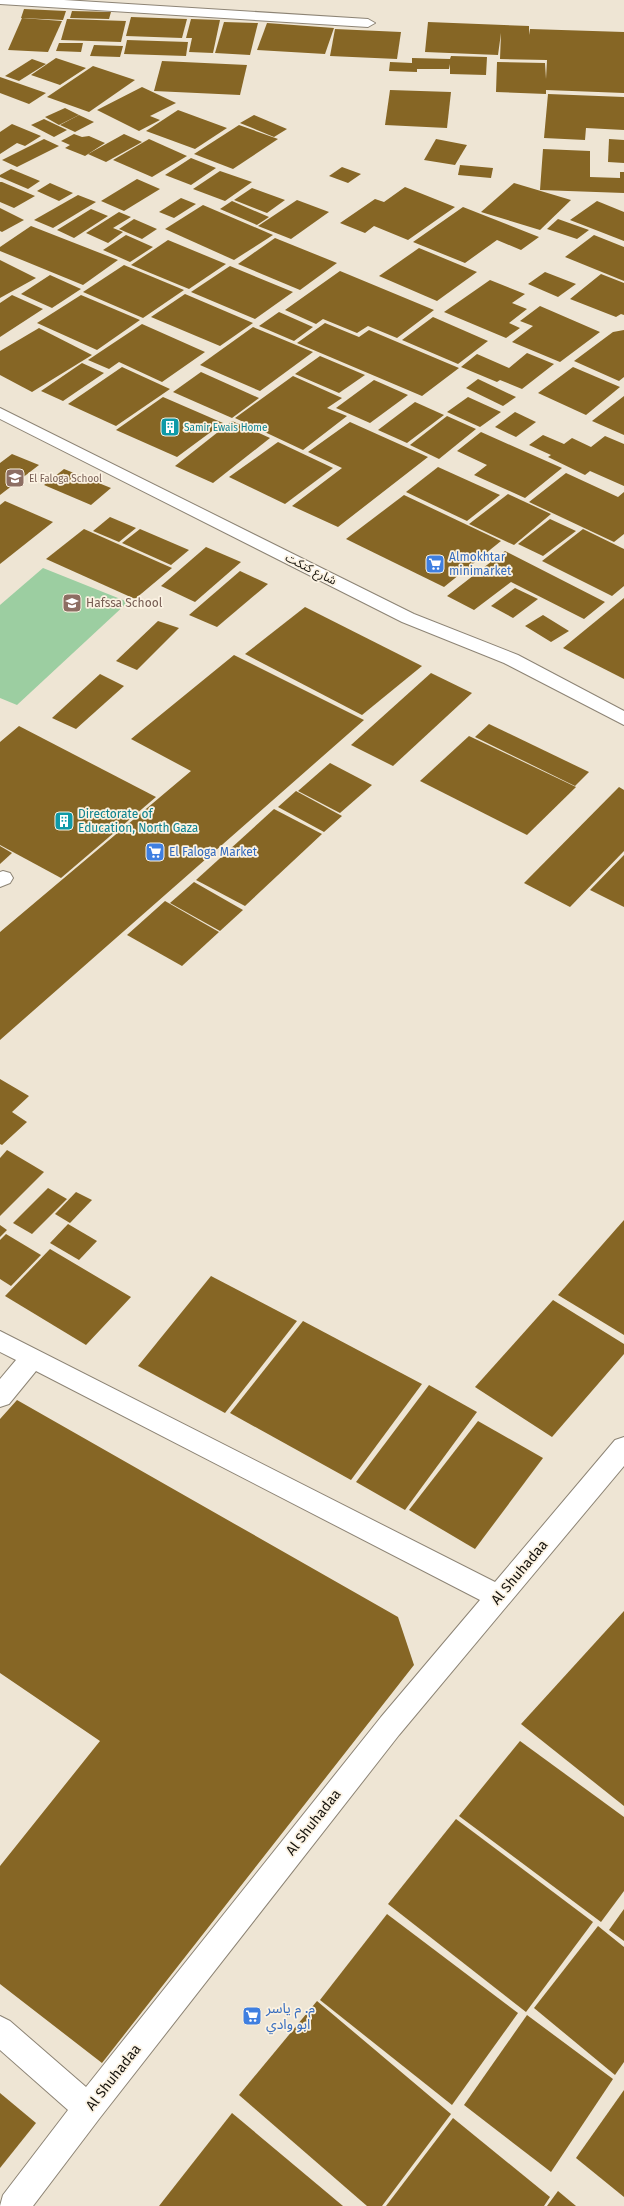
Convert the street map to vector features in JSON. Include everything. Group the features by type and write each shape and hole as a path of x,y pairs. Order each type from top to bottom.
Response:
{"street":[{"path":"0,0 368,23"},
{"name":"شارع كتكت","path":"0,413 408,618 511,659 624,719"},
{"path":"0,1341 498,1596"},
{"path":"0,1397 32,1358"},
{"name":"Al Shuhadaa","path":"14,2206 88,2108 390,1726 624,1448"},
{"path":"0,2031 88,2108"}],"green space":[{"path":"43,568 128,602 17,705 0,698 0,605"}],"building":[{"path":"24,9 66,11 63,20 21,18"},
{"path":"72,11 111,12 109,19 70,18"},
{"path":"131,17 187,19 182,38 126,36"},
{"path":"22,18 62,21 48,52 8,50"},
{"path":"67,19 126,21 121,42 61,40"},
{"path":"191,19 220,20 213,53 189,52 192,38 186,38"},
{"path":"224,22 258,23 250,55 215,53"},
{"path":"428,22 529,26 529,35 530,29 624,32 624,93 546,90 546,94 496,92 497,62 545,63 546,79 547,60 500,59 501,33 498,55 425,52"},
{"path":"267,23 334,28 325,54 257,50"},
{"path":"335,29 401,32 397,59 330,56"},
{"path":"127,40 188,42 186,56 124,54"},
{"path":"59,43 83,43 81,52 56,51"},
{"path":"94,45 123,46 120,57 90,56"},
{"path":"451,56 487,57 486,75 450,74 450,64 449,69 417,69 417,72 389,71 390,62 412,63 412,58 450,59"},
{"path":"56,58 86,68 60,85 31,75"},
{"path":"32,59 46,64 19,81 5,76"},
{"path":"162,61 247,65 240,95 154,91"},
{"path":"93,66 135,80 89,112 47,97"},
{"path":"0,77 46,93 29,104 0,93"},
{"path":"142,87 176,103 150,116 160,120 139,131 97,110"},
{"path":"390,90 451,92 447,128 385,125"},
{"path":"548,94 624,97 624,130 586,128 585,140 544,138"},
{"path":"65,108 79,115 59,125 45,117"},
{"path":"178,110 227,128 195,149 146,131"},
{"path":"79,115 94,122 75,132 60,125"},
{"path":"254,115 287,129 274,137 240,123"},
{"path":"44,119 67,130 54,137 31,125"},
{"path":"12,124 41,136 25,146 17,143 0,154 0,132"},
{"path":"239,125 278,139 233,169 194,154"},
{"path":"74,134 82,137 89,136 105,143 85,156 65,148 70,145 61,141"},
{"path":"124,134 142,142 106,162 88,154"},
{"path":"44,139 59,146 17,167 2,160"},
{"path":"149,139 187,156 152,177 113,160"},
{"path":"436,139 467,145 455,165 424,160"},
{"path":"609,139 624,140 624,163 608,162"},
{"path":"543,149 590,151 590,177 620,178 620,172 624,172 624,193 540,190"},
{"path":"191,158 216,168 191,185 165,175"},
{"path":"460,165 493,168 491,178 458,175"},
{"path":"342,167 361,174 348,183 329,176"},
{"path":"11,169 40,181 28,189 0,177 0,175"},
{"path":"220,171 252,182 225,201 193,189"},
{"path":"137,179 160,189 124,211 101,201"},
{"path":"0,182 35,196 14,208 0,202"},
{"path":"50,183 73,193 59,201 37,191"},
{"path":"514,183 571,200 540,230 481,212"},
{"path":"405,187 455,207 408,240 374,226 365,233 340,223 375,199 384,202"},
{"path":"252,188 285,200 267,213 234,200"},
{"path":"78,195 96,202 53,228 34,220"},
{"path":"181,198 196,204 174,218 159,212"},
{"path":"297,200 329,212 291,239 258,226"},
{"path":"232,201 269,217 257,225 220,209"},
{"path":"597,201 624,212 624,241 570,220"},
{"path":"203,205 273,235 234,260 165,229"},
{"path":"463,207 539,237 521,250 497,240 465,263 413,242"},
{"path":"0,208 24,220 2,232 0,231"},
{"path":"91,209 108,216 74,238 57,230"},
{"path":"119,212 131,217 113,228 123,232 108,243 86,233"},
{"path":"134,219 157,229 142,239 119,229"},
{"path":"558,219 589,230 577,239 547,229"},
{"path":"31,226 118,260 83,285 0,251 0,247"},
{"path":"126,235 153,247 130,262 103,250"},
{"path":"594,235 624,247 624,281 565,257"},
{"path":"275,238 337,263 300,290 238,264"},
{"path":"168,240 226,264 189,289 131,265"},
{"path":"419,248 477,272 437,301 379,276"},
{"path":"0,260 36,278 0,298"},
{"path":"124,265 184,290 143,318 83,292"},
{"path":"230,266 293,292 255,319 191,292"},
{"path":"340,271 434,310 397,338 368,326 357,333 323,319 316,324 285,310"},
{"path":"545,272 576,284 558,297 528,284"},
{"path":"601,274 624,283 624,315 621,314 616,317 570,299"},
{"path":"50,275 81,289 52,308 21,294"},
{"path":"490,280 525,294 512,303 527,309 509,323 520,328 506,338 444,312"},
{"path":"185,294 253,323 220,346 151,317"},
{"path":"12,295 43,309 0,337 0,303"},
{"path":"81,295 140,320 97,350 37,323"},
{"path":"540,306 600,332 560,362 512,342 533,326 520,321"},
{"path":"279,312 313,327 294,341 259,326"},
{"path":"433,317 488,341 458,364 402,340"},
{"path":"325,323 359,337 369,330 459,368 422,396 297,343"},
{"path":"142,324 205,352 162,382 119,362 109,369 88,360"},
{"path":"253,327 313,352 260,391 200,365"},
{"path":"39,328 92,355 32,392 0,375 0,351"},
{"path":"624,330 624,377 619,381 574,361 613,332"},
{"path":"527,353 554,364 522,389 500,380 497,382 461,367 477,354 509,368"},
{"path":"320,356 365,375 339,393 295,374"},
{"path":"82,363 104,373 63,401 41,391"},
{"path":"122,367 170,389 116,426 68,404"},
{"path":"573,367 620,387 586,415 538,393"},
{"path":"201,372 259,398 232,418 173,392"},
{"path":"293,376 342,398 327,408 347,416 303,450 235,418"},
{"path":"478,379 516,397 503,406 466,388"},
{"path":"374,380 408,395 370,423 336,408"},
{"path":"624,396 624,435 592,421"},
{"name":"Samir Ewais Home","path":"163,397 223,423 177,457 116,430"},
{"path":"468,397 501,412 480,427 447,412"},
{"path":"415,402 444,415 407,443 378,430"},
{"path":"515,412 536,422 516,437 495,427"},
{"path":"447,416 476,429 439,459 410,445"},
{"path":"232,421 270,438 213,483 175,466"},
{"path":"350,422 428,457 338,527 292,506 342,468 308,452"},
{"path":"481,432 562,468 525,498 474,475 487,465 457,451"},
{"path":"543,435 564,444 572,438 591,447 605,436 624,444 624,486 590,471 585,475 548,457 551,455 529,445"},
{"path":"278,442 333,468 285,504 229,477"},
{"path":"12,454 39,465 0,495 0,463"},
{"path":"438,467 500,495 467,521 406,492"},
{"path":"64,469 111,488 91,505 44,485"},
{"path":"566,473 618,497 624,492 624,534 614,542 529,502"},
{"path":"508,494 551,514 514,545 469,524"},
{"name":"Almokhtar minimarket","path":"404,495 501,541 444,587 346,539"},
{"path":"5,501 53,522 0,564 0,505"},
{"path":"110,517 136,528 119,542 93,531"},
{"path":"550,519 576,531 543,556 518,544"},
{"path":"84,529 172,568 135,599 46,559"},
{"path":"140,529 189,550 171,565 122,543"},
{"path":"583,529 624,549 624,586 612,596 542,561"},
{"path":"206,547 241,562 195,602 161,586"},
{"path":"505,551 605,602 584,619 511,582 474,610 447,596"},
{"path":"240,571 268,584 217,627 189,615"},
{"path":"515,588 538,599 513,618 491,606"},
{"path":"624,598 624,679 563,648"},
{"path":"305,607 422,666 362,715 245,654"},
{"path":"543,615 569,631 551,642 525,626"},
{"path":"158,621 179,628 137,670 116,661"},
{"name":"El Faloga Market","path":"234,655 364,720 0,1040 0,932 191,771 131,739"},
{"path":"431,673 472,693 393,766 351,745"},
{"path":"100,674 124,686 76,729 52,718"},
{"path":"489,724 589,772 575,786 475,737"},
{"name":"Directorate of Education, North Gaza","path":"19,726 156,797 61,878 0,845 0,742"},
{"path":"469,736 576,787 527,835 420,781"},
{"path":"330,763 372,785 340,813 298,791"},
{"path":"619,787 624,790 624,851 570,907 524,883"},
{"path":"296,791 342,816 324,832 278,807"},
{"path":"274,809 322,834 245,906 196,880"},
{"path":"0,846 12,853 0,864"},
{"path":"624,855 624,907 590,890"},
{"path":"194,882 243,910 220,931 170,903"},
{"path":"165,901 219,932 182,966 127,935"},
{"path":"0,1079 29,1096 12,1112 27,1122 2,1145 0,1144"},
{"path":"7,1150 44,1172 0,1216 0,1158"},
{"path":"48,1188 67,1199 32,1234 13,1223"},
{"path":"76,1192 92,1200 70,1223 55,1214"},
{"path":"624,1220 624,1335 558,1295"},
{"path":"68,1224 97,1241 79,1260 50,1243"},
{"path":"0,1225 7,1230 0,1237"},
{"path":"6,1234 41,1255 11,1286 0,1279 0,1240"},
{"path":"50,1249 131,1297 86,1345 5,1296"},
{"path":"211,1276 297,1321 225,1413 138,1366"},
{"path":"553,1300 624,1344 624,1354 552,1437 475,1387"},
{"path":"303,1321 422,1384 351,1480 230,1413"},
{"path":"429,1385 477,1412 405,1510 356,1482"},
{"path":"17,1400 398,1617 414,1665 102,2063 0,1984 0,1866 100,1741 0,1673 0,1419"},
{"path":"478,1421 543,1458 475,1549 409,1510"},
{"path":"624,1611 624,1806 521,1724"},
{"path":"520,1741 624,1817 624,1891 601,1922 459,1816"},
{"path":"456,1819 593,1922 526,2012 388,1904"},
{"path":"624,1909 624,1941 609,1930"},
{"path":"387,1914 518,2013 452,2105 320,2000"},
{"path":"598,1926 624,1947 624,2062 615,2075 534,2008"},
{"path":"317,2001 451,2114 382,2206 367,2206 239,2095"},
{"path":"527,2015 613,2079 551,2172 464,2105"},
{"path":"624,2090 624,2197 576,2158"},
{"path":"0,2093 36,2123 0,2168"},
{"path":"232,2113 343,2206 159,2206"},
{"path":"453,2118 550,2197 544,2206 386,2206"},
{"path":"558,2191 576,2206 547,2206"}],"place":[{"name":"Samir Ewais Home","path":"170,427"},
{"name":"El Faloga School","path":"15,478"},
{"name":"Almokhtar minimarket","path":"435,564"},
{"name":"Hafssa School","path":"72,603"},
{"name":"Directorate of Education, North Gaza","path":"64,821"},
{"name":"El Faloga Market","path":"155,852"},
{"name":"م. م ياسر ابو وادي","path":"252,2016"}]}
